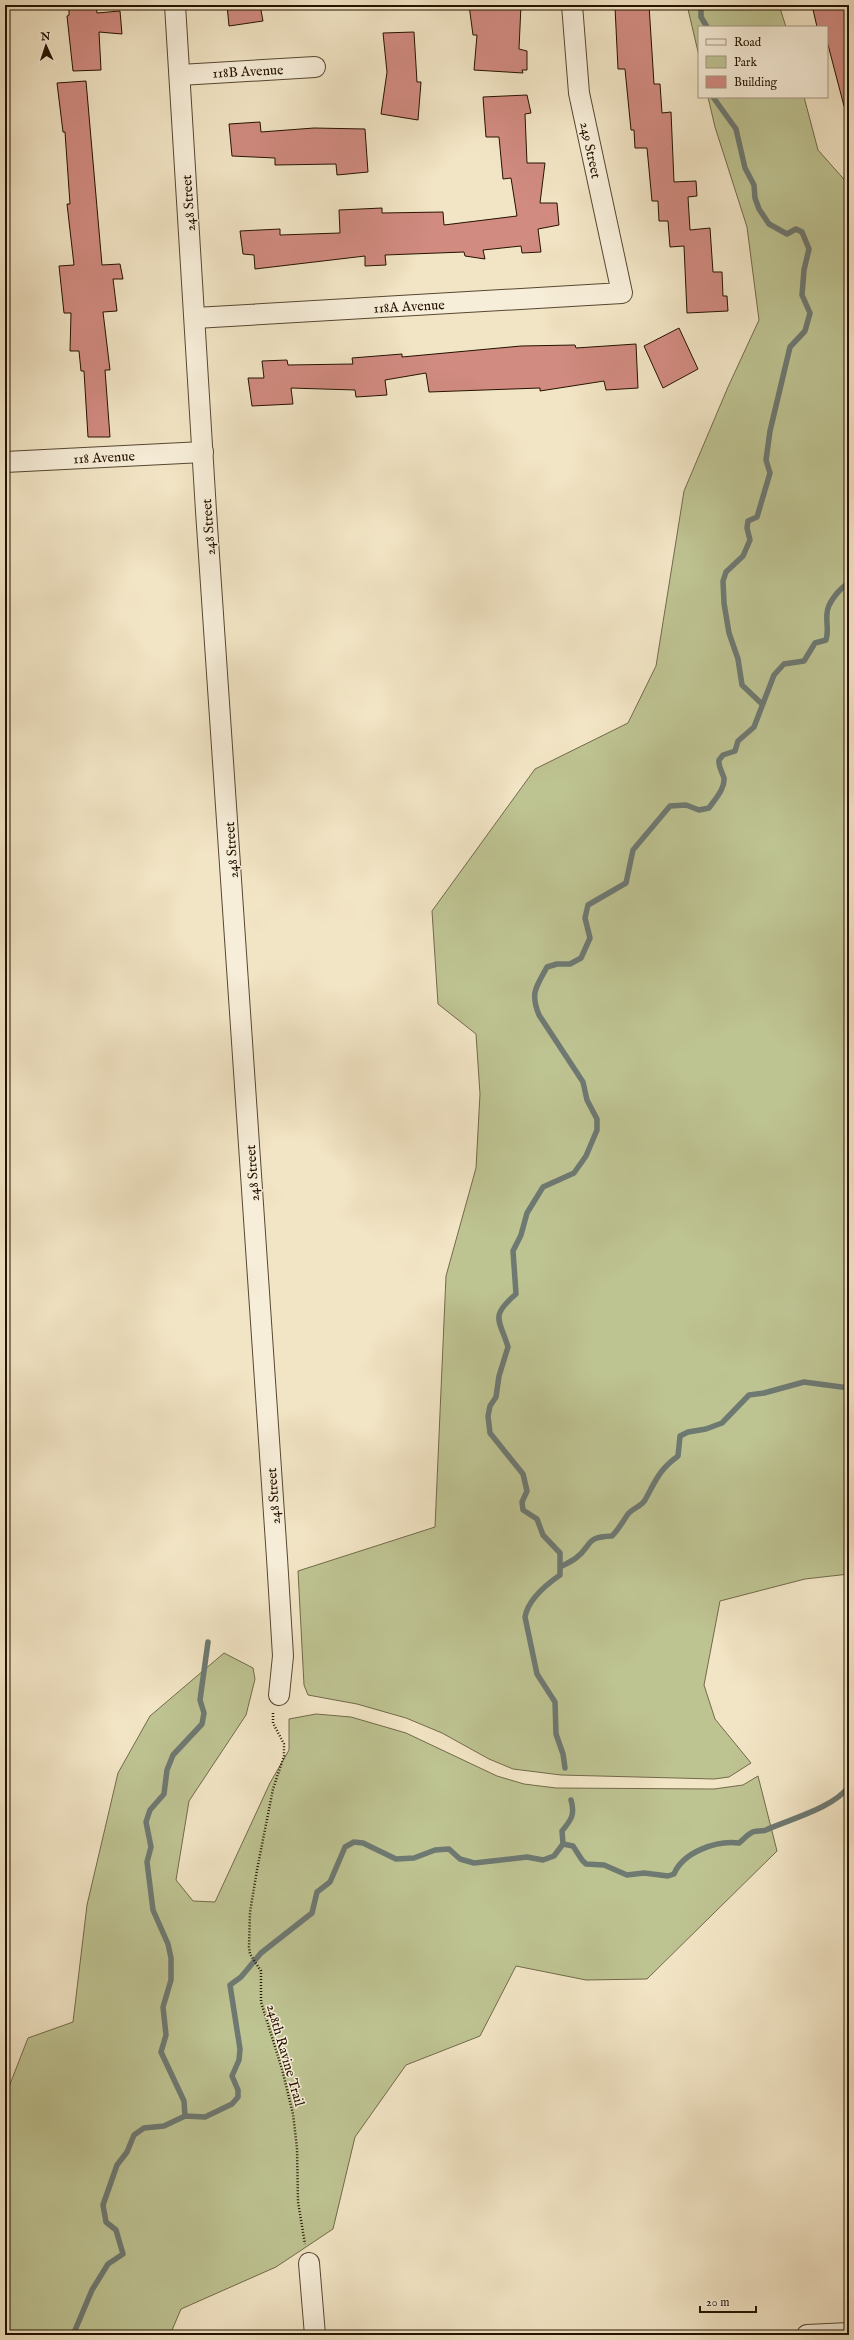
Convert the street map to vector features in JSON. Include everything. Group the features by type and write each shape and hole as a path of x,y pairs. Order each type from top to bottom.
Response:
{"street":[{"name":"248 Street","path":"175,5 203,452 277,1558 283,1656 279,1695"},
{"name":"249 Street","path":"572,5 579,93 622,293"},
{"name":"118B Avenue","path":"180,75 315,67"},
{"name":"118A Avenue","path":"195,318 622,293"},
{"name":"118 Avenue","path":"5,462 203,452"},
{"path":"308,2263 315,2335"},
{"path":"806,2335 849,2333"}],"path":[{"name":"248th Ravine Trail","path":"279,1695 273,1708 273,1723 283,1740 284,1756 273,1789 257,1870 250,1912 249,1947 250,1954 261,1971 261,2002 282,2069 293,2114 297,2148 298,2202 308,2263"}],"green space":[{"path":"687,5 779,5 786,26 698,26 698,52"},
{"path":"708,98 804,98 818,150 849,185 849,1574 805,1579 720,1601 704,1685 715,1719 751,1763 729,1777 714,1779 561,1775 513,1769 489,1759 442,1733 406,1718 357,1704 308,1695 304,1685 298,1571 435,1527 446,1276 476,1168 480,1094 476,1034 438,1004 432,911 535,769 628,723 656,666 684,491 728,387 759,320 747,227 715,127"},
{"path":"224,1653 253,1668 255,1679 246,1715 189,1801 176,1880 193,1901 215,1902 270,1783 289,1750 289,1719 316,1714 351,1717 406,1733 497,1776 524,1784 556,1788 714,1789 743,1785 758,1776 777,1851 647,1979 586,1980 516,1966 480,2036 406,2065 355,2137 333,2229 276,2267 181,2309 170,2335 5,2335 5,2097 28,2038 73,2022 87,1905 118,1773 150,1716"}],"building":[{"path":"69,5 96,5 97,13 120,11 122,34 99,32 101,70 73,71 67,16 69,15"},
{"path":"227,5 260,5 263,21 229,26"},
{"path":"469,5 521,5 519,49 527,51 527,70 522,70 523,73 474,70 477,35 473,35"},
{"path":"620,5 649,5 654,84 660,84 662,113 671,112 674,182 696,181 697,196 688,197 690,230 710,228 713,272 722,272 723,296 727,296 728,311 687,313 684,246 670,247 668,221 659,221 658,201 652,201 647,148 635,148 634,130 631,130 625,69 618,69 615,7 620,7"},
{"path":"812,5 849,5 849,105 844,106 828,45 828,26 817,26"},
{"path":"414,32 417,82 421,82 418,120 381,114 387,72 383,33"},
{"path":"86,81 102,265 120,264 123,279 113,279 117,311 103,312 110,370 105,370 110,437 88,437 84,371 81,371 79,351 70,351 71,313 64,313 59,266 74,265 67,204 70,204 65,132 63,132 57,83"},
{"path":"527,95 531,113 525,114 527,163 545,163 540,203 557,203 559,225 538,229 541,252 522,253 521,246 483,250 485,259 465,256 464,252 385,255 386,265 365,266 365,256 255,269 254,255 243,254 240,231 280,229 280,235 340,233 339,210 382,208 382,213 443,212 444,225 517,216 511,178 503,179 499,137 486,137 483,97"},
{"path":"260,122 261,132 314,128 365,129 368,172 337,175 336,164 275,165 275,158 232,156 229,124"},
{"path":"679,328 698,369 663,388 644,346"},
{"path":"636,344 638,388 606,390 604,381 540,391 540,388 429,392 426,373 385,380 387,395 356,397 355,390 291,388 293,404 252,406 248,378 264,378 262,361 287,360 288,365 353,364 352,358 402,354 402,357 521,346 575,345 576,348"}],"waterway":[{"path":"701,5 701,17 706,26"},
{"path":"714,98 736,129 745,168 754,185 755,198 759,209 769,224 787,234 796,229 802,232 809,249 804,270 802,295 810,313 805,331 790,347 770,431 766,460 770,473 757,517 748,521 747,528 750,540 743,556 726,572 723,581 724,603 729,633 738,659 742,685 762,704"},
{"path":"565,1768 563,1754 556,1734 555,1702 537,1674 525,1617 534,1599 549,1583 560,1575 560,1553 543,1535 537,1519 523,1510 522,1502 527,1491 523,1474 490,1433 488,1416 490,1406 496,1397 499,1376 508,1347 500,1324 499,1314 502,1308 516,1294 513,1251 521,1235 527,1213 543,1187 574,1173 586,1156 597,1130 597,1119 587,1100 583,1082 539,1015 535,1001 537,985 547,967 557,964 570,964 581,958 590,938 585,918 588,905 626,883 633,850 670,806 686,805 699,810 709,808 719,794 724,782 719,760 723,755 735,751 738,741 754,727 774,675 784,664 804,661 815,643 826,640 827,614 829,605 838,592 849,583"},
{"path":"562,1566 576,1558 593,1540 612,1536 628,1514 644,1502 662,1471 678,1456 680,1436 688,1432 706,1429 722,1423 749,1395 764,1393 804,1382 849,1388"},
{"path":"185,2116 184,2101 161,2052 166,2035 163,2007 171,1980 171,1958 168,1944 153,1910 147,1862 151,1847 146,1822 150,1810 164,1794 167,1770 173,1755 202,1724 204,1713 200,1700 208,1642"},
{"path":"563,1844 573,1846 586,1864 604,1865 627,1875 644,1873 668,1876 674,1874 678,1866 685,1859 702,1849 721,1843 739,1843 753,1832 766,1830 822,1807 833,1801 849,1786"},
{"path":"73,2335 92,2290 108,2264 123,2254 116,2230 106,2222 103,2205 117,2165 127,2152 134,2135 144,2128 164,2126 185,2116 205,2117 232,2104 238,2097 238,2090 232,2076 239,2060 240,2049 230,1985 241,1977 261,1953 312,1913 317,1892 330,1882 345,1847 354,1842 363,1843 396,1859 414,1858 435,1850 449,1849 460,1859 474,1863 527,1857 543,1860 554,1856 563,1844 562,1831 573,1813 571,1800"}]}
